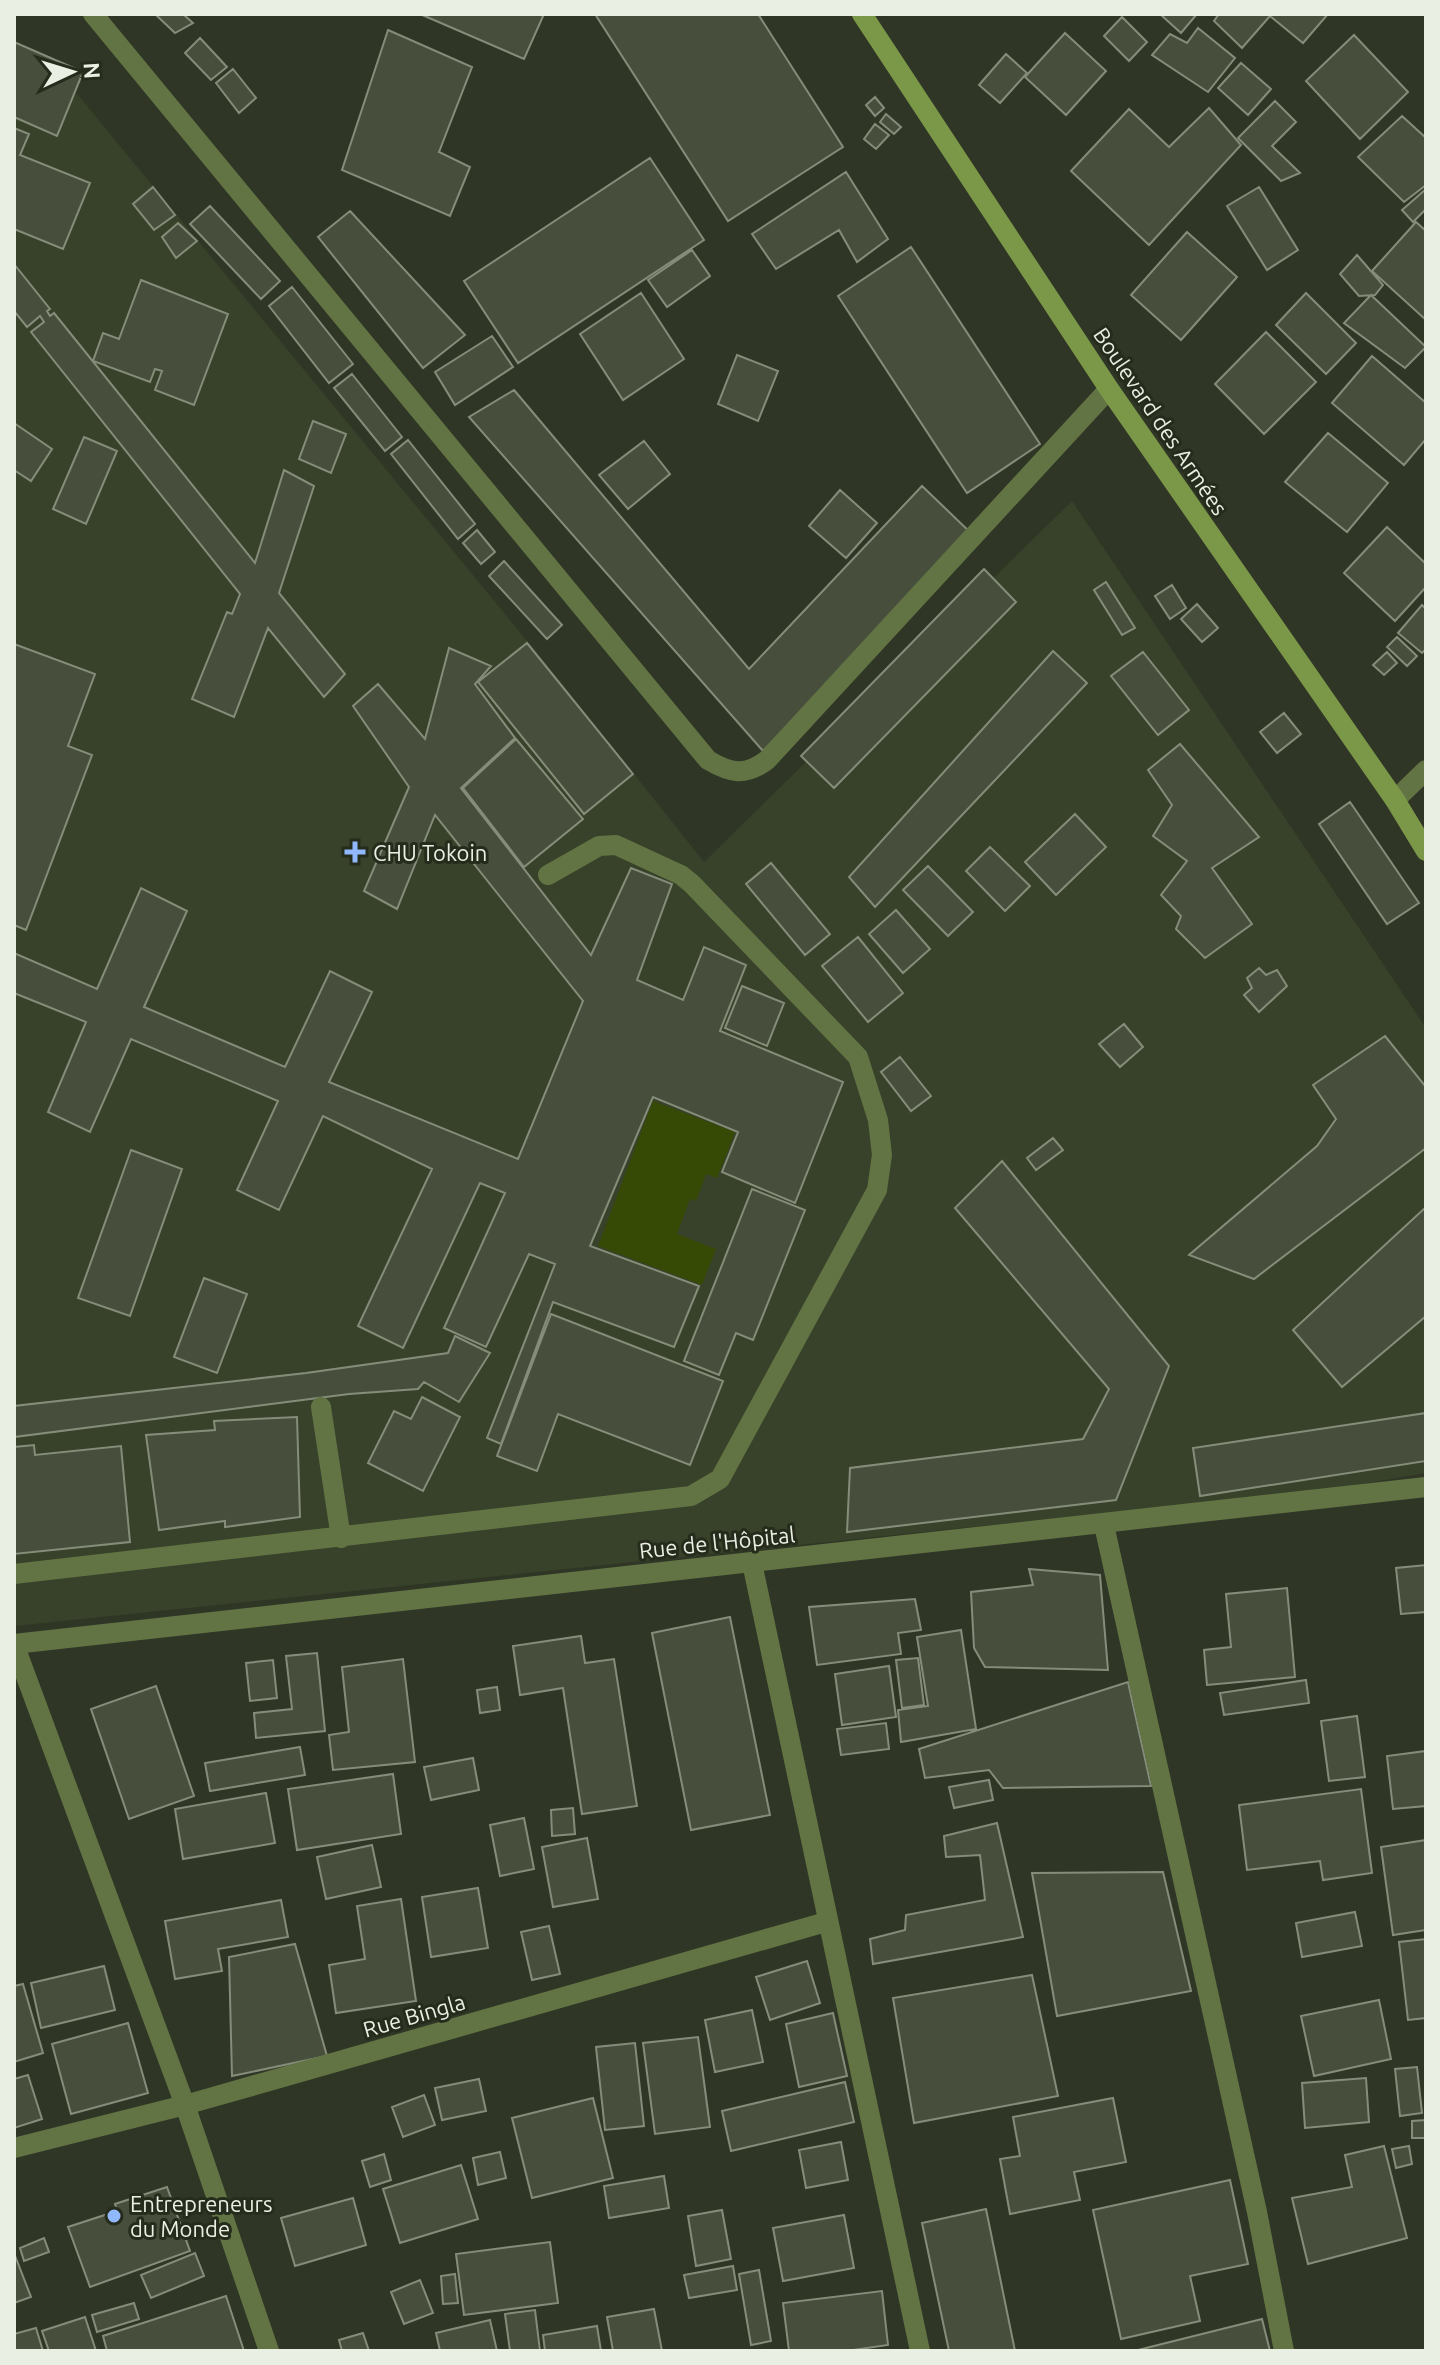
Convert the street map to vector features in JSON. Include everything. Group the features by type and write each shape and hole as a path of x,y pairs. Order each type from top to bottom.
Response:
{"main road":[{"name":"Boulevard des Armées","path":"862,14 1109,389 1395,800 1426,851"}],"street":[{"path":"93,14 708,760 730,773 754,770 767,760 1109,389"},
{"path":"1395,800 1426,770"},
{"path":"14,1574 691,1496 720,1479 877,1190 882,1155 878,1120 858,1057 692,884 668,868 616,845 599,846 548,875"},
{"path":"321,1407 341,1538"},
{"name":"Rue de l'Hôpital","path":"14,1644 1426,1487"},
{"path":"1104,1525 1250,2180 1284,2351"},
{"path":"752,1563 826,1922 920,2351"},
{"path":"14,1644 185,2105 269,2351"},
{"name":"Rue Bingla","path":"14,2148 185,2105 826,1922"}],"shaded area":[{"name":"CHU Tokoin","path":"14,75 78,95 556,676 704,862 1072,501 1426,1028 1426,1473 1320,1491 14,1626"}],"green space":[{"path":"653,1101 735,1132 717,1178 706,1174 696,1201 690,1199 677,1234 716,1249 702,1285 598,1246"}],"building":[{"path":"155,14 183,14 193,23 175,33"},
{"path":"420,14 544,14 524,59"},
{"path":"595,14 758,14 843,147 728,221"},
{"path":"1160,14 1197,14 1181,33"},
{"path":"1219,14 1328,14 1303,43 1270,16 1242,48 1214,21"},
{"path":"1122,17 1147,42 1129,61 1104,36"},
{"path":"1198,28 1235,58 1208,92 1152,55 1170,34 1187,43"},
{"path":"388,30 472,67 439,152 470,167 450,216 342,170"},
{"path":"1065,33 1106,71 1066,115 1025,77"},
{"path":"1354,35 1408,92 1360,139 1306,81"},
{"path":"200,38 227,67 211,80 185,53"},
{"path":"14,42 83,72 57,136 14,117"},
{"path":"1006,54 1027,73 1000,103 979,85"},
{"path":"1241,63 1271,89 1248,115 1218,88"},
{"path":"233,69 256,98 239,113 216,83"},
{"path":"875,97 884,108 875,116 866,105"},
{"path":"1275,101 1296,122 1272,146 1300,173 1281,181 1238,138"},
{"path":"1209,108 1241,145 1149,245 1071,171 1129,109 1169,147"},
{"path":"886,114 901,127 894,134 880,122"},
{"path":"1402,116 1426,138 1426,185 1404,202 1358,157"},
{"path":"875,124 889,135 876,149 864,139"},
{"path":"14,128 29,134 20,155 90,183 63,249 14,229"},
{"path":"650,158 704,240 518,363 464,281"},
{"path":"846,172 888,239 857,262 839,230 776,269 752,234"},
{"path":"153,187 175,215 154,230 133,204"},
{"path":"1259,187 1298,250 1267,270 1227,206"},
{"path":"1426,189 1426,209 1413,222 1402,210"},
{"path":"210,206 280,281 261,299 190,224"},
{"path":"350,211 465,335 423,368 318,237"},
{"path":"1416,222 1426,231 1426,320 1372,271"},
{"path":"178,223 197,241 176,258 162,237"},
{"path":"1187,232 1237,277 1181,340 1131,295"},
{"path":"911,247 1040,444 967,493 838,296"},
{"path":"692,250 710,276 667,307 648,280"},
{"path":"1357,255 1383,285 1375,295 1359,296 1340,274"},
{"path":"14,264 50,309 47,311 50,316 54,313 255,563 284,470 314,486 279,593 345,674 324,697 268,628 234,717 192,699 227,612 232,614 240,594 31,332 44,322 40,316 27,327 14,311"},
{"path":"141,280 228,314 194,405 155,390 162,371 155,369 150,382 93,361 103,333 119,339"},
{"path":"292,287 353,364 329,383 269,306"},
{"path":"641,293 684,359 623,400 580,334"},
{"path":"1306,293 1356,343 1326,374 1276,325"},
{"path":"1371,295 1426,347 1405,368 1344,323"},
{"path":"1266,332 1316,382 1264,434 1215,384"},
{"path":"492,336 513,367 455,405 435,372"},
{"path":"737,355 778,371 758,421 718,404"},
{"path":"1372,356 1426,403 1426,439 1404,465 1332,403"},
{"path":"352,374 402,437 385,451 334,388"},
{"path":"514,390 749,669 922,486 973,535 763,751 469,417"},
{"path":"313,421 346,434 331,473 299,459"},
{"path":"14,423 52,449 31,481 14,470"},
{"path":"1328,433 1388,483 1347,532 1285,482"},
{"path":"84,437 117,451 86,524 53,509"},
{"path":"408,440 475,524 458,539 391,454"},
{"path":"644,441 670,474 628,509 599,475"},
{"path":"840,490 877,523 846,558 809,526"},
{"path":"1387,527 1426,564 1426,587 1395,621 1344,573"},
{"path":"477,530 495,552 481,564 463,543"},
{"path":"504,561 562,625 547,639 489,576"},
{"path":"984,569 1016,602 834,788 801,756"},
{"path":"1106,582 1135,628 1122,635 1094,590"},
{"path":"1172,585 1186,608 1170,619 1155,596"},
{"path":"1197,604 1218,628 1202,642 1181,619"},
{"path":"1422,605 1426,609 1426,649 1422,653 1398,633"},
{"path":"1397,637 1417,656 1407,666 1387,647"},
{"path":"527,643 633,774 584,814 478,682"},
{"path":"14,644 95,674 68,746 92,755 26,930 14,925"},
{"path":"449,648 491,666 475,684 515,738 461,788 591,955 631,868 672,884 637,980 683,1000 704,947 746,965 720,1031 843,1082 795,1203 722,1172 738,1132 653,1097 590,1246 699,1286 674,1347 553,1302 501,1444 487,1438 555,1264 529,1254 486,1347 444,1328 505,1193 480,1183 403,1348 358,1326 432,1169 323,1116 279,1210 237,1190 278,1101 131,1039 90,1132 48,1112 86,1022 14,993 14,953 97,989 141,888 187,911 144,1007 285,1067 330,971 372,992 329,1082 518,1159 583,1001 435,815 397,909 364,891 409,787 353,706 378,684 425,739"},
{"path":"1053,651 1087,683 875,907 849,877"},
{"path":"1143,652 1189,710 1158,735 1111,676"},
{"path":"1387,652 1397,663 1384,675 1373,665"},
{"path":"1284,713 1301,734 1277,753 1260,732"},
{"path":"516,739 583,819 524,867 463,788"},
{"path":"1180,744 1259,837 1212,868 1252,924 1205,958 1176,929 1181,916 1161,895 1187,861 1153,836 1172,805 1148,770"},
{"path":"1350,802 1419,903 1387,924 1319,824"},
{"path":"1075,814 1106,847 1056,895 1025,862"},
{"path":"990,847 1030,886 1005,911 966,871"},
{"path":"771,863 830,934 805,955 746,884"},
{"path":"928,866 973,912 948,936 903,890"},
{"path":"896,910 930,949 903,973 869,934"},
{"path":"858,937 903,993 868,1022 822,966"},
{"path":"1259,968 1266,975 1277,970 1287,986 1259,1012 1244,995 1252,988 1247,978"},
{"path":"742,986 784,1003 767,1046 725,1028"},
{"path":"1124,1024 1143,1047 1120,1067 1099,1044"},
{"path":"1385,1036 1426,1087 1426,1148 1254,1279 1189,1255 1317,1146 1336,1119 1313,1085"},
{"path":"900,1057 931,1096 911,1111 881,1072"},
{"path":"1053,1138 1063,1150 1036,1170 1027,1158"},
{"path":"131,1150 182,1169 130,1316 78,1298"},
{"path":"1002,1161 1169,1366 1116,1500 847,1532 850,1468 1083,1439 1109,1389 955,1208"},
{"path":"752,1189 805,1210 753,1340 736,1333 719,1375 684,1361"},
{"path":"1426,1207 1426,1316 1342,1387 1293,1330"},
{"path":"204,1278 247,1294 217,1373 174,1357"},
{"path":"551,1314 723,1381 690,1465 558,1414 537,1471 497,1456"},
{"path":"455,1336 490,1353 459,1402 424,1382 418,1389 349,1394 14,1437 14,1406 306,1373 448,1353"},
{"path":"422,1397 460,1417 423,1491 368,1463 394,1411 411,1419"},
{"path":"1426,1413 1426,1461 1200,1496 1193,1448"},
{"path":"297,1417 300,1517 225,1527 225,1521 159,1530 146,1435 215,1430 214,1421"},
{"path":"34,1445 35,1455 121,1446 130,1542 14,1554 14,1447"},
{"path":"1426,1565 1426,1612 1401,1614 1396,1568"},
{"path":"1029,1569 1100,1575 1108,1670 985,1667 974,1648 971,1592 1033,1585"},
{"path":"1287,1588 1295,1677 1207,1685 1204,1650 1231,1647 1226,1594"},
{"path":"915,1599 921,1630 898,1633 901,1654 817,1665 809,1607"},
{"path":"730,1617 770,1815 691,1830 652,1633"},
{"path":"961,1630 976,1729 901,1742 898,1710 928,1706 917,1637"},
{"path":"581,1636 585,1663 614,1659 637,1806 582,1814 563,1688 520,1695 513,1646"},
{"path":"317,1653 325,1731 256,1738 254,1713 292,1709 286,1656"},
{"path":"918,1658 924,1705 902,1708 896,1660"},
{"path":"403,1659 415,1762 333,1770 329,1735 349,1732 342,1667"},
{"path":"273,1660 277,1698 250,1701 246,1663"},
{"path":"889,1666 896,1717 842,1725 835,1674"},
{"path":"1306,1680 1309,1703 1224,1715 1220,1693"},
{"path":"1128,1682 1151,1786 1003,1788 989,1770 925,1778 919,1749"},
{"path":"156,1686 194,1796 129,1819 91,1709"},
{"path":"497,1687 500,1710 480,1713 477,1690"},
{"path":"1357,1716 1365,1777 1329,1781 1321,1721"},
{"path":"886,1723 889,1749 841,1755 837,1729"},
{"path":"300,1747 305,1775 210,1791 205,1763"},
{"path":"1426,1751 1426,1806 1393,1809 1387,1756"},
{"path":"473,1758 479,1790 431,1800 424,1767"},
{"path":"393,1774 401,1834 297,1850 288,1789"},
{"path":"989,1780 993,1800 954,1808 949,1787"},
{"path":"1361,1789 1372,1873 1323,1880 1320,1861 1247,1870 1239,1805"},
{"path":"266,1793 275,1843 183,1859 175,1809"},
{"path":"573,1808 575,1834 552,1836 551,1810"},
{"path":"524,1818 534,1869 500,1876 490,1825"},
{"path":"997,1823 1023,1937 873,1964 870,1939 905,1930 906,1915 985,1900 980,1855 946,1857 944,1836"},
{"path":"587,1838 598,1899 553,1907 542,1847"},
{"path":"1426,1840 1426,1930 1393,1935 1381,1847"},
{"path":"372,1845 381,1887 326,1899 317,1857"},
{"path":"1163,1872 1191,1991 1057,2016 1032,1873"},
{"path":"478,1888 488,1948 431,1957 422,1897"},
{"path":"401,1899 416,2001 336,2013 329,1965 365,1959 357,1906"},
{"path":"281,1900 288,1937 218,1949 222,1971 175,1979 165,1921"},
{"path":"1355,1912 1362,1946 1302,1957 1296,1923"},
{"path":"549,1926 560,1974 532,1980 521,1932"},
{"path":"1426,1939 1426,2018 1408,2020 1399,1942"},
{"path":"295,1944 327,2056 232,2076 229,1957"},
{"path":"807,1961 820,2003 770,2020 756,1977"},
{"path":"104,1966 115,2010 41,2028 31,1983"},
{"path":"1032,1975 1058,2096 914,2123 893,1998"},
{"path":"23,1984 43,2053 14,2062 14,1986"},
{"path":"1379,2000 1391,2059 1314,2076 1301,2016"},
{"path":"752,2010 763,2062 715,2072 705,2020"},
{"path":"833,2013 847,2076 799,2087 786,2024"},
{"path":"128,2023 148,2093 71,2114 52,2044"},
{"path":"698,2037 710,2127 655,2134 643,2043"},
{"path":"635,2043 644,2126 605,2130 596,2047"},
{"path":"1417,2067 1422,2113 1400,2116 1395,2069"},
{"path":"28,2075 42,2119 14,2128 14,2079"},
{"path":"1366,2078 1369,2122 1305,2128 1302,2083"},
{"path":"479,2079 486,2111 442,2120 435,2088"},
{"path":"845,2082 854,2122 731,2151 722,2111"},
{"path":"424,2095 435,2125 403,2137 392,2107"},
{"path":"593,2098 613,2178 532,2198 512,2118"},
{"path":"1113,2098 1126,2162 1074,2172 1080,2200 1010,2214 1000,2159 1020,2156 1013,2117"},
{"path":"1426,2120 1426,2138 1412,2138 1412,2121"},
{"path":"841,2142 848,2180 806,2188 799,2150"},
{"path":"1384,2146 1407,2238 1308,2264 1292,2198 1352,2187 1345,2155"},
{"path":"1409,2146 1412,2164 1396,2168 1392,2149"},
{"path":"500,2152 506,2178 478,2185 473,2158"},
{"path":"384,2154 391,2180 370,2187 362,2161"},
{"path":"461,2165 478,2219 400,2243 383,2189"},
{"path":"664,2176 669,2208 609,2218 604,2186"},
{"path":"1230,2180 1248,2264 1190,2276 1200,2321 1121,2339 1093,2210"},
{"path":"167,2187 190,2251 90,2287 68,2227 117,2211 115,2204"},
{"path":"353,2198 366,2245 295,2266 281,2218"},
{"path":"986,2209 1015,2351 949,2351 922,2223"},
{"path":"722,2210 731,2259 696,2266 688,2216"},
{"path":"844,2215 854,2268 783,2281 773,2228"},
{"path":"44,2238 49,2252 24,2261 20,2248"},
{"path":"550,2242 558,2303 464,2315 456,2254"},
{"path":"14,2253 31,2297 14,2303"},
{"path":"195,2253 204,2276 151,2298 141,2275"},
{"path":"733,2266 737,2290 689,2298 684,2275"},
{"path":"759,2270 771,2341 751,2345 739,2274"},
{"path":"455,2274 458,2303 443,2304 441,2276"},
{"path":"420,2280 433,2313 404,2324 391,2292"},
{"path":"882,2291 888,2345 846,2351 789,2351 783,2303"},
{"path":"226,2296 244,2351 107,2351 103,2336"},
{"path":"134,2303 139,2319 97,2332 92,2315"},
{"path":"654,2309 662,2351 613,2351 607,2317"},
{"path":"535,2310 540,2351 510,2351 505,2314"},
{"path":"85,2317 96,2351 49,2351 42,2331"},
{"path":"1262,2319 1270,2351 1134,2351"},
{"path":"490,2320 497,2351 440,2351 436,2333"},
{"path":"597,2326 601,2351 545,2351 543,2335"},
{"path":"36,2328 43,2351 14,2351 14,2334"},
{"path":"363,2333 369,2351 342,2351 339,2340"}],"place":[{"name":"CHU Tokoin","path":"355,852"},
{"name":"Entrepreneurs du Monde","path":"114,2216"}]}
